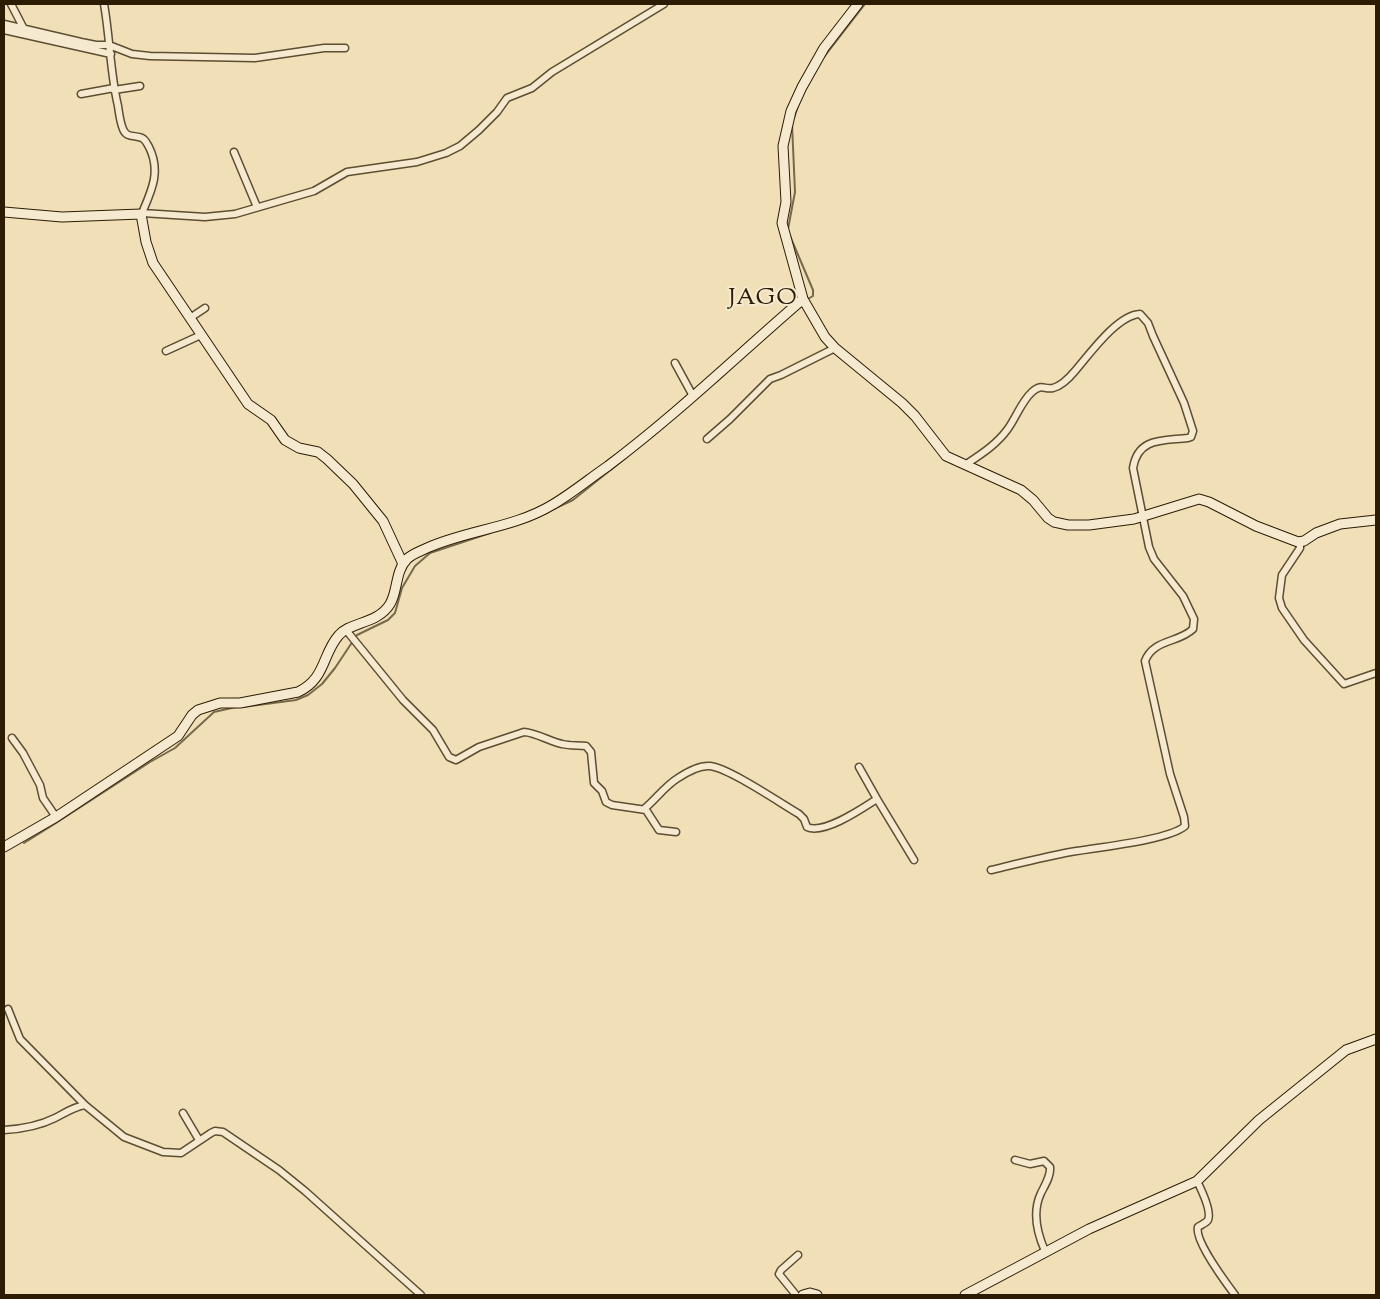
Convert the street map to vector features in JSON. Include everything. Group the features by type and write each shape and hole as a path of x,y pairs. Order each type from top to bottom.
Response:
{"street":[{"path":"11,4 25,32"},
{"path":"104,4 114,89 123,129 127,135 145,140 154,160 156,178 142,214 146,242 153,263 248,404 271,420 285,440 291,445 318,452 353,484 384,522 403,564"},
{"path":"4,212 62,217 137,213 205,216 235,214 314,191 347,172 417,162 446,154 460,146 479,130 507,98 532,88 552,72 664,4"},
{"path":"858,4 824,48 810,72 791,111 784,146 786,202 782,223 804,301 825,337 835,348 916,416 946,456 1021,490 1054,522 1068,525 1089,525 1134,518 1195,499 1203,500 1256,526 1300,542 1316,533 1340,524 1376,520"},
{"path":"4,24 25,32"},
{"path":"4,30 25,32 110,50 150,56 255,58 324,48 345,48"},
{"path":"81,94 140,86"},
{"path":"234,152 256,207"},
{"path":"4,847 56,817 178,736 192,715 198,710 213,704 240,703 305,689 311,684 322,668 337,638 372,620 387,608 394,597 403,564 411,556 439,543 494,527 551,506 637,444 804,301"},
{"path":"190,318 205,308"},
{"path":"965,465 997,442 1032,392 1040,387 1054,388 1065,381 1106,334 1129,317 1140,314 1148,323 1184,403 1193,431 1191,437 1188,438 1146,445 1139,450 1135,457 1133,468 1149,547 1154,559 1183,596 1194,619 1193,629 1189,633 1157,646 1145,661 1170,774 1184,817 1184,826 1182,829 1164,835 1095,849 1067,852 991,870"},
{"path":"166,352 201,336"},
{"path":"706,439 730,419 770,379 835,348"},
{"path":"675,363 693,396"},
{"path":"1300,542 1300,548 1282,575 1279,598 1282,608 1304,640 1344,684 1376,673"},
{"path":"347,632 403,700 433,730 452,760 456,760 479,746 524,732 529,732 565,745 584,745 589,747 591,752 594,783 602,791 608,804 644,809 649,813 659,830 676,832"},
{"path":"12,738 28,762 40,786 43,798 56,817"},
{"path":"644,809 679,777 696,768 710,766 732,775 799,814 804,819 807,827 814,829 860,811 877,799"},
{"path":"859,767 914,860"},
{"path":"8,1009 20,1039 84,1105 124,1137 162,1152 174,1154 181,1153 215,1131 224,1132 306,1191 421,1295"},
{"path":"964,1295 1088,1229 1197,1182 1259,1120 1346,1050 1376,1039"},
{"path":"4,1130 42,1124 73,1108 84,1105"},
{"path":"183,1113 199,1140"},
{"path":"1014,1160 1030,1164 1044,1161 1050,1167 1050,1173 1039,1197 1036,1217 1037,1229 1046,1251"},
{"path":"1197,1182 1206,1199 1209,1216 1198,1227 1198,1235 1216,1269 1235,1295"},
{"path":"796,1295 779,1274 780,1270 798,1255"},
{"path":"802,1295 810,1293 816,1295"}],"waterway":[{"path":"824,57 865,4"},
{"path":"794,118 798,106"},
{"path":"788,229 795,192 792,124"},
{"path":"790,236 813,290 813,296 806,300"},
{"path":"716,382 734,365"},
{"path":"541,515 573,500 628,456"},
{"path":"243,707 296,700 308,695 322,684 357,635 388,620 395,613 402,588 415,566 430,553 490,533"},
{"path":"24,843 175,748 214,712 236,707"}],"district":[{"name":"JAGO","path":"763,300"}]}
